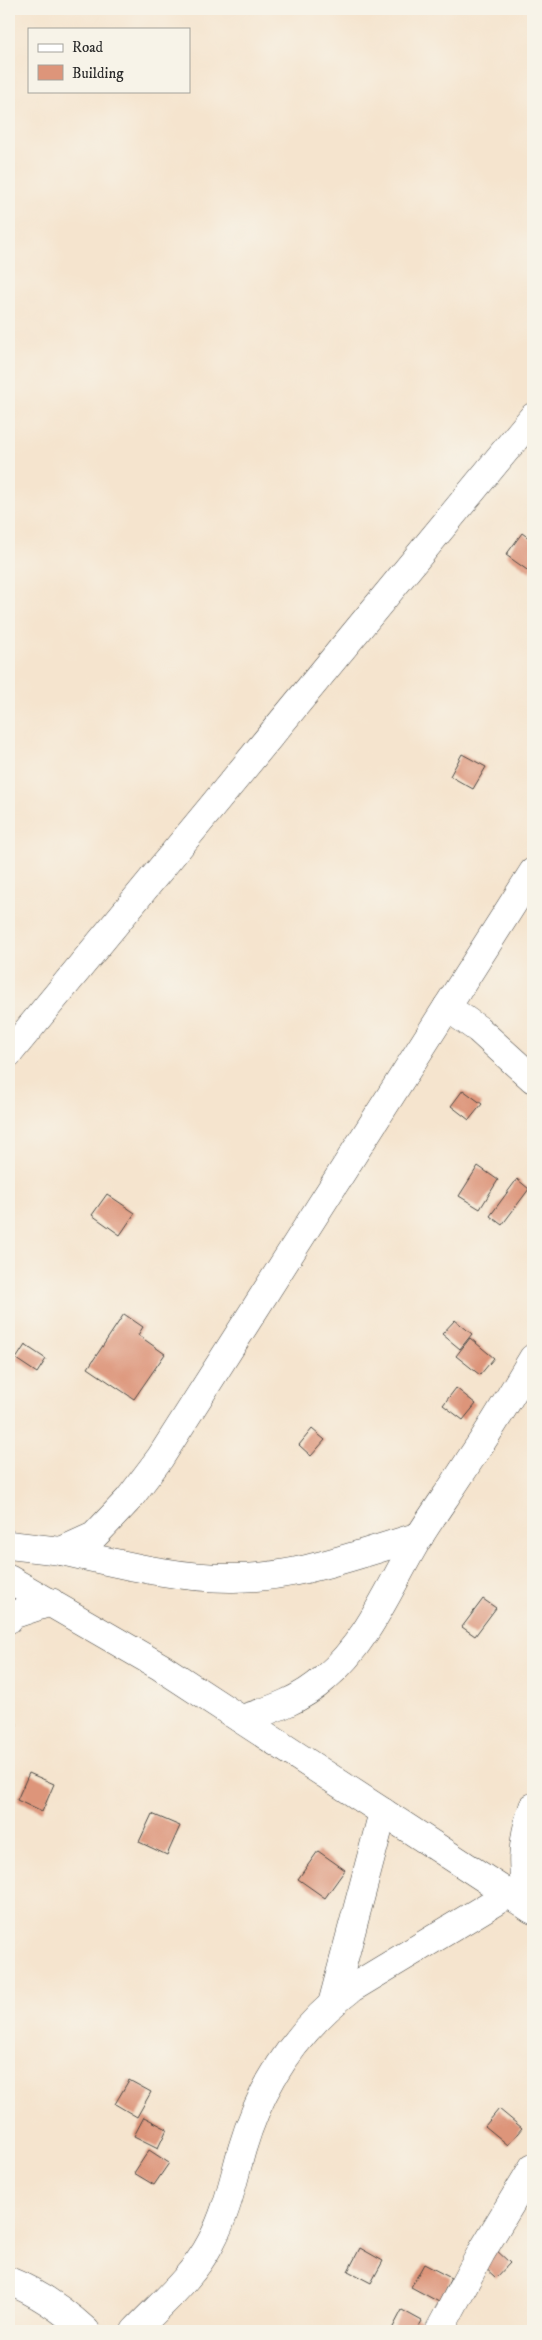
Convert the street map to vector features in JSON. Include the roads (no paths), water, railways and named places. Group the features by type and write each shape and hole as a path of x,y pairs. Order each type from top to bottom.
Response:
{"street":[{"path":"9,1053 533,417"},
{"path":"61,1551 94,1536 129,1499 160,1458 533,872"},
{"path":"446,1007 478,1029 533,1079"},
{"path":"241,1719 271,1710 299,1697 325,1679 346,1658 364,1635 420,1536 471,1459 533,1358"},
{"path":"9,1545 61,1551 166,1574 231,1578 301,1571 420,1536"},
{"path":"9,1579 161,1667 524,1904"},
{"path":"9,1619 12,1615 51,1602"},
{"path":"524,1904 522,1846 533,1807"},
{"path":"332,2004 383,1812"},
{"path":"135,2331 196,2270 224,2213 235,2183 242,2149 268,2084 299,2037 332,2004 352,1988 524,1904"},
{"path":"438,2331 481,2253 533,2167"},
{"path":"9,2281 34,2291 52,2302 86,2331"}]}
